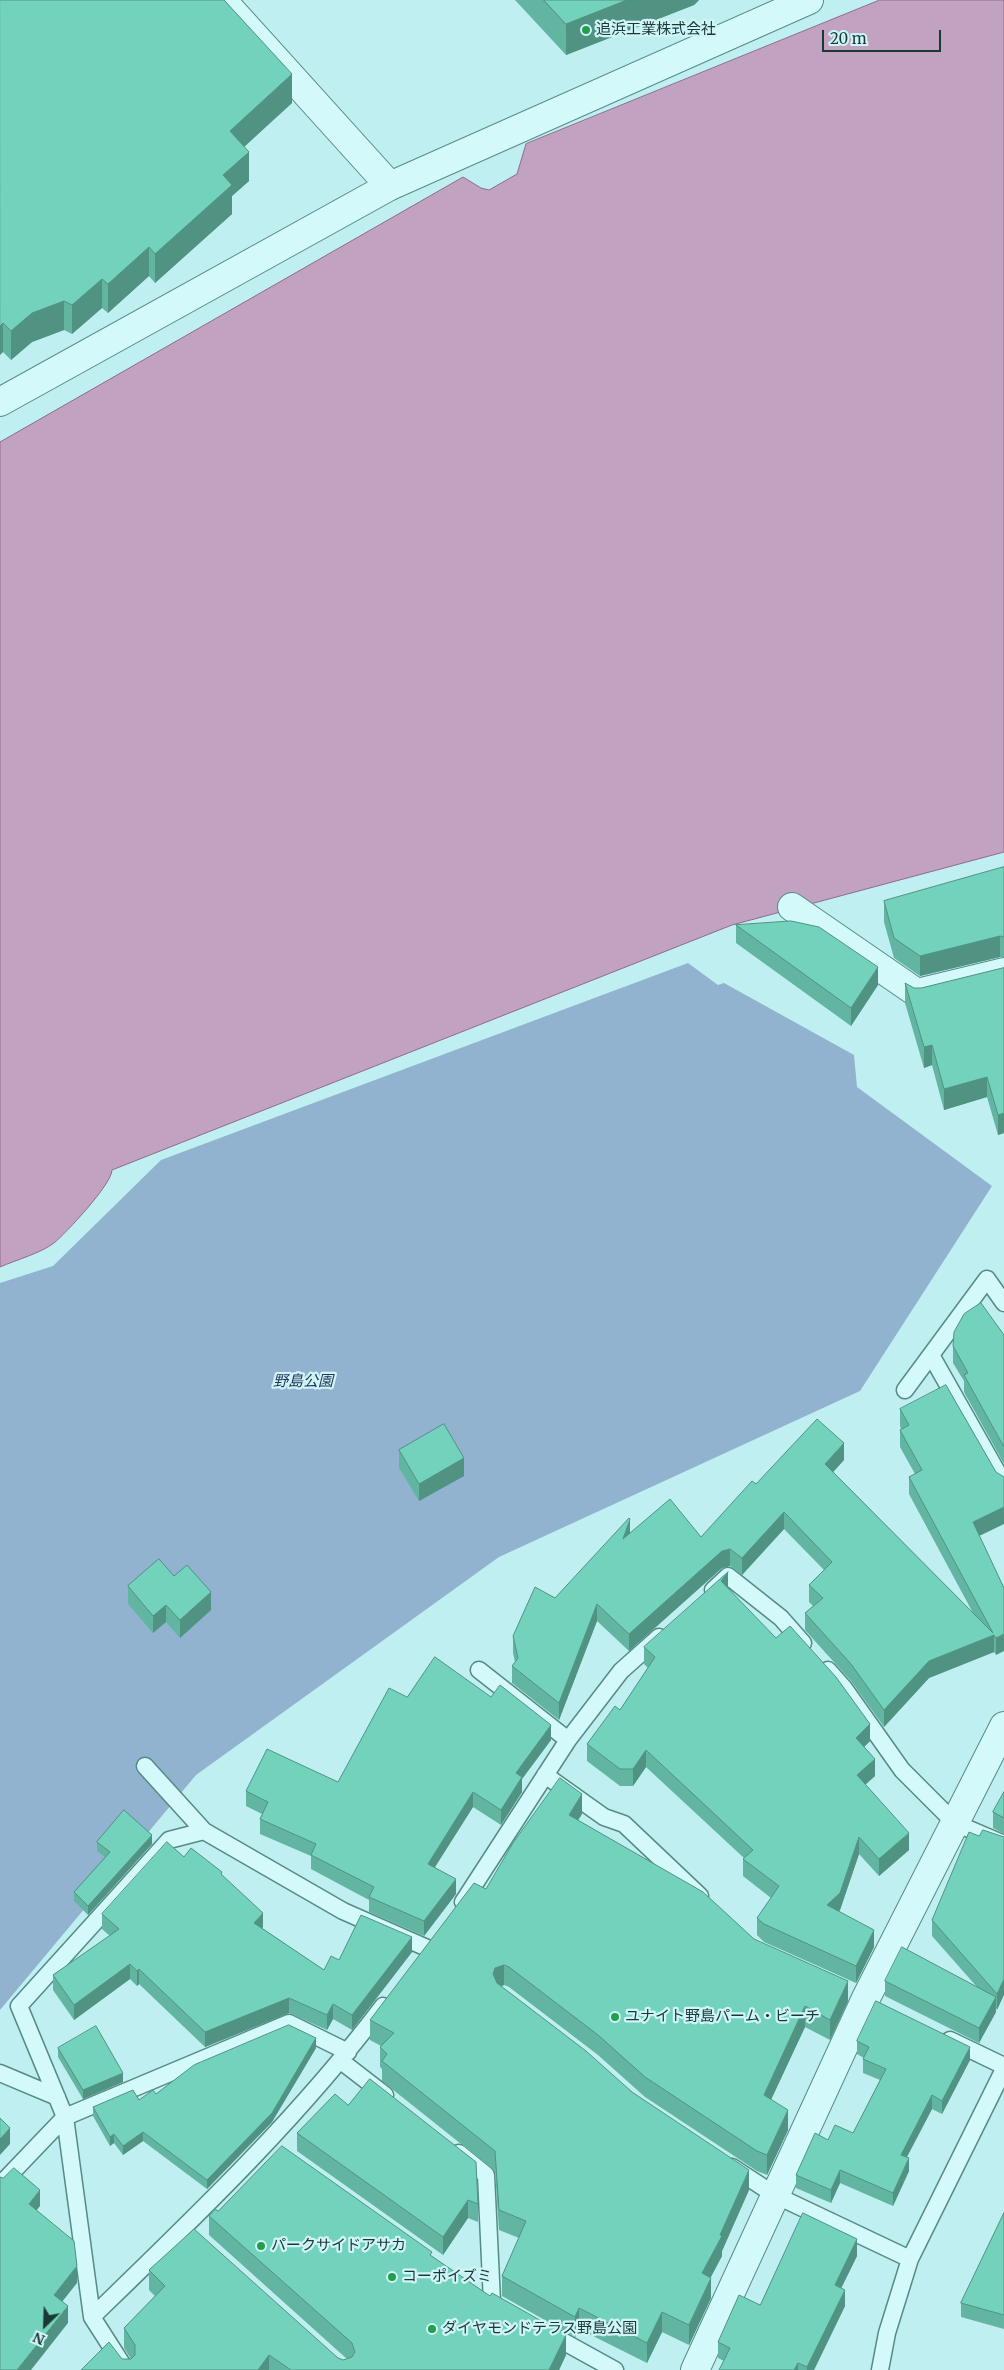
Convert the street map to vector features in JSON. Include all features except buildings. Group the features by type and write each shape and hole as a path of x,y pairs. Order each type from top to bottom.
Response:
{"street":[{"path":"222,0 390,186"},
{"path":"0,402 390,186 809,0"},
{"path":"792,907 917,993 1004,972"},
{"path":"695,2370 866,1998 1004,1726"}],"lane":[{"path":"905,1390 987,1279 1004,1303"},
{"path":"931,1355 1004,1484"},
{"path":"700,1601 728,1576 781,1618 844,1688 902,1770 955,1823 1004,1844"},
{"path":"451,1917 568,1740 621,1671 671,1627"},
{"path":"479,1670 568,1740"},
{"path":"145,1766 204,1831 343,1911 427,1948"},
{"path":"545,1775 604,1818 624,1824 708,1904"},
{"path":"126,2370 92,2317 64,2117 19,2006 169,1840 204,1831"},
{"path":"416,1963 439,1933"},
{"path":"92,2317 268,2143 345,2056 393,1993"},
{"path":"0,2185 64,2117 289,2023 345,2056 395,2103"},
{"path":"880,2370 887,2333 910,2259 1004,2068 935,2032"},
{"path":"0,2073 57,2097"},
{"path":"268,2143 284,2154"},
{"path":"448,2145 486,2175 492,2302"},
{"path":"719,2158 775,2195 910,2259"},
{"path":"184,2227 199,2240"},
{"path":"476,2291 508,2311"},
{"path":"533,2325 615,2370"}],"green space":[{"name":"野島公園","path":"688,963 718,985 724,983 854,1055 857,1087 992,1186 860,1391 499,1557 196,1775 0,2010 0,1283 53,1266 161,1160"}],"shaded area":[{"path":"880,0 1004,0 1004,852 732,925 112,1170 105,1186 97,1197 54,1243 49,1247 0,1267 0,442 463,177 481,188 489,190 517,174 526,144"}],"place":[{"name":"追浜工業株式会社","path":"586,30"},
{"name":"ユナイト野島パーム・ビーチ","path":"615,2017"},
{"name":"パークサイドアサカ","path":"261,2246"},
{"name":"コーポイズミ","path":"392,2277"},
{"name":"ダイヤモンドテラス野島公園","path":"432,2329"}]}
